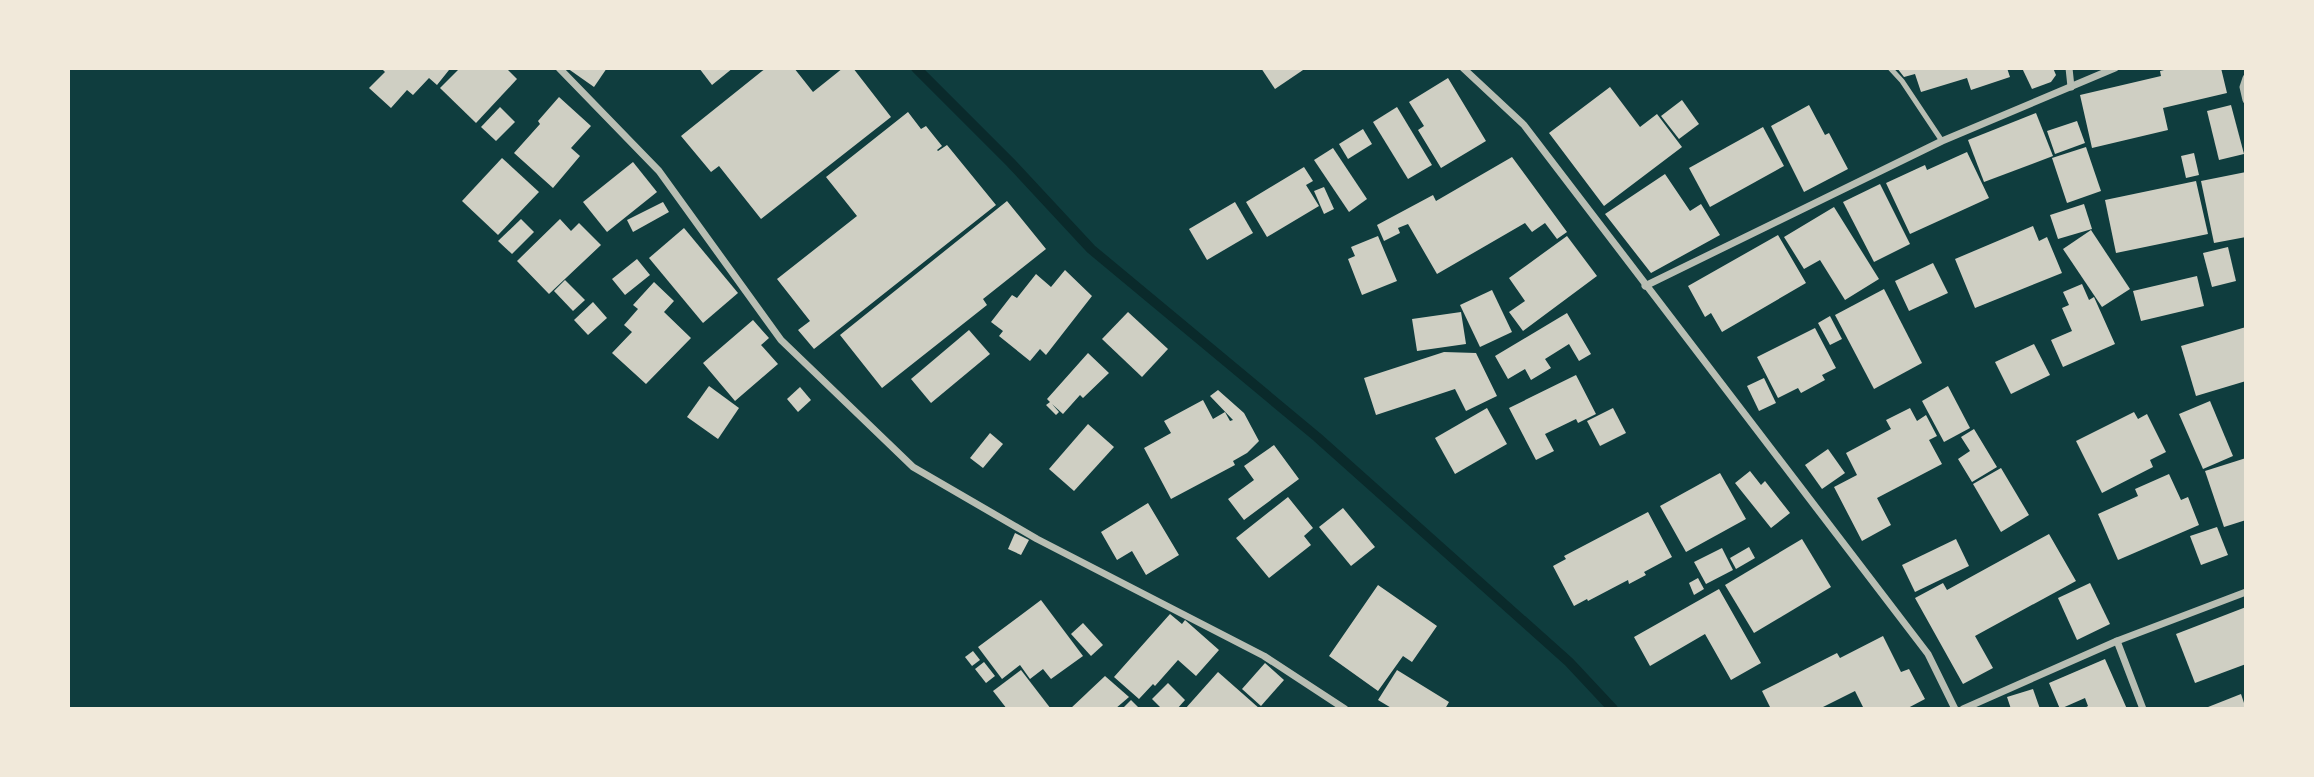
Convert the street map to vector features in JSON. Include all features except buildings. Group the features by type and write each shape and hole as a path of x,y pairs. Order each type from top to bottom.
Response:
{"street":[{"path":"559,68 659,171 781,340 913,467 1037,539 1264,656 1345,709"},
{"path":"1463,68 1524,125 1928,654 1955,709"},
{"path":"2070,68 2071,87"},
{"path":"1645,286 1942,141 2115,68"},
{"path":"2246,78 2243,87 2246,100"},
{"path":"1963,709 2117,641 2246,592"},
{"path":"2117,641 2143,709"}],"lane":[{"path":"1890,68 1902,81 1942,141"}],"waterway":[{"path":"916,68 1011,163 1091,249 1317,437 1569,662 1613,709"}]}
